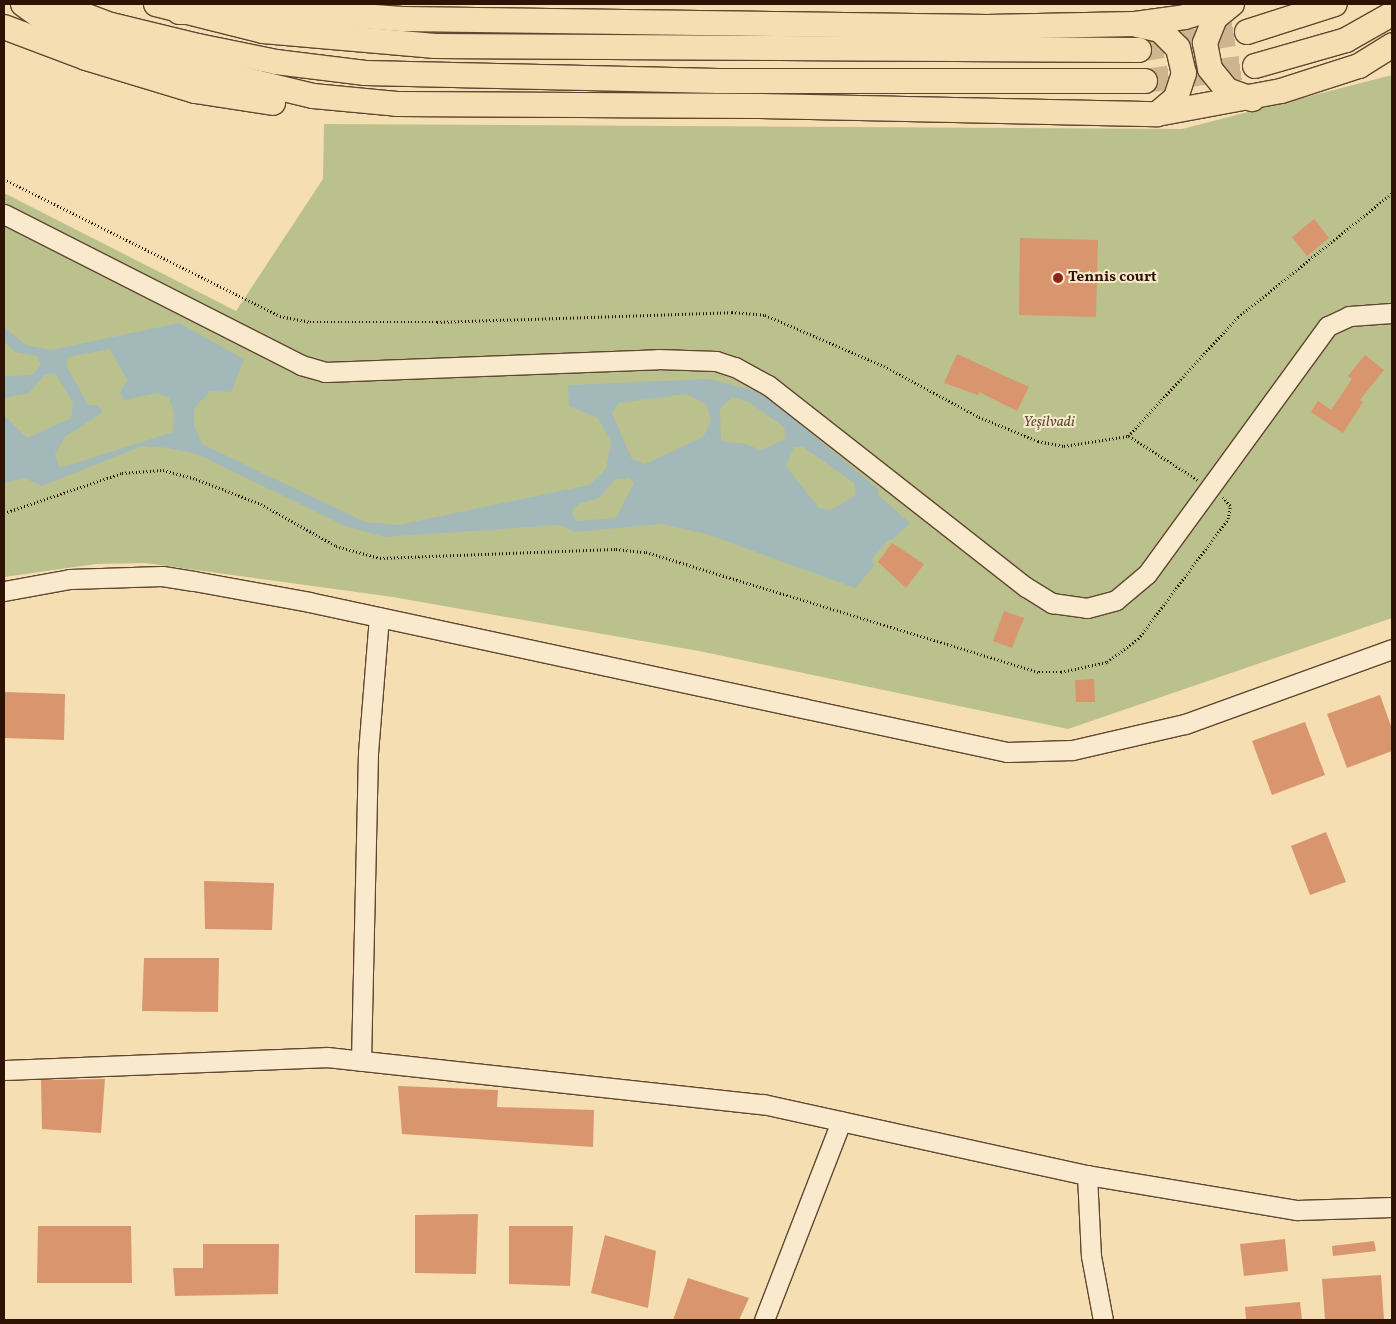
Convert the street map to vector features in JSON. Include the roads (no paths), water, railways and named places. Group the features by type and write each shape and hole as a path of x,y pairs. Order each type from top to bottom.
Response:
{"main road":[{"path":"23,4 44,19 138,54 259,86 313,96 406,104 760,106 1157,114 1252,99 1359,66 1392,45"},
{"path":"55,4 111,24 198,46 276,62 365,73 718,81 1145,81"},
{"path":"156,4 179,12 263,31 435,46 1139,50"},
{"path":"179,12 293,11 412,19 898,26 1135,24 1185,17 1227,4"},
{"path":"1232,4 1215,18 1205,43 1210,69 1227,90 1252,99"},
{"path":"1246,32 1334,4"},
{"path":"1254,66 1346,40 1392,14"},
{"path":"1135,24 1160,30 1178,48 1184,73 1179,90 1176,98 1157,114"},
{"path":"4,27 86,58 195,91 285,104 313,96"}],"street":[{"path":"4,214 301,365 325,372 658,359 716,361 735,367 768,384 1026,587 1052,603 1087,608 1116,600 1147,574 1328,326 1349,316 1392,313"},
{"path":"4,591 61,580 162,576 378,617 1007,752 1072,750 1157,731 1392,649"},
{"path":"361,1061 368,753 378,617"},
{"path":"4,1070 327,1057 763,1104 1087,1175 1296,1210 1392,1207"},
{"path":"764,1320 841,1121"},
{"path":"1087,1175 1091,1256 1104,1320"}],"tunnel":[{"path":"1139,50 1247,32"},
{"path":"1145,81 1255,66"}],"place":[{"name":"Tennis court","path":"1058,278"}],"park label":[{"name":"Yeşilvadi","path":"1049,423"}]}
